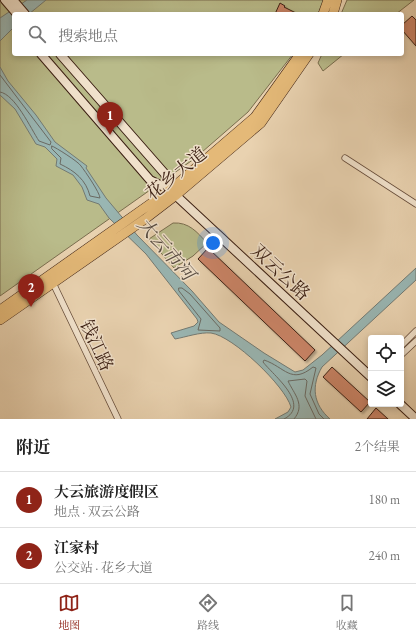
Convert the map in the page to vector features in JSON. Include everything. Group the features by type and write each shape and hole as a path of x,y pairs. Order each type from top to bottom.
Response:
{"main road":[{"path":"324,12 328,0"},
{"path":"334,12 337,0"},
{"name":"花乡大道","path":"0,310 113,236 135,226 255,117 299,56"},
{"name":"花乡大道","path":"0,320 52,283 113,236 129,219 173,193 261,123 308,56"}],"street":[{"path":"10,1 16,12"},
{"path":"10,1 23,12"},
{"name":"双云公路","path":"44,56 150,180 173,193 368,374"},
{"name":"双云公路","path":"62,56 165,174 173,193"},
{"path":"345,158 416,204"},
{"name":"钱江路","path":"52,283 118,419"},
{"path":"404,343 416,331"},
{"path":"404,352 416,341"},
{"path":"403,407 416,419"}],"green space":[{"path":"0,0 324,0 319,12 12,12 12,56 291,56 248,112 194,159 0,296"},
{"path":"347,0 414,0 399,12 342,12"},
{"path":"321,56 342,56 323,71 318,63"},
{"path":"173,223 184,224 192,228 207,243 193,256 174,268 149,239"}],"water":[{"path":"27,0 46,0 31,12 12,12 12,29 0,41 0,18"},
{"path":"0,67 8,81 36,115 55,142 87,166 86,168 106,198 137,235 192,291 219,322 295,372 303,370 322,355 416,268 416,280 322,367 318,374 315,388 317,401 324,413 330,419 275,419 288,412 291,407 287,398 269,375 244,352 221,336 211,333 175,339 171,333 194,326 198,322 197,319 146,254 109,218 99,204 87,200 82,187 73,175 56,166 57,159 45,147 36,144 15,109 0,95"}],"building":[{"path":"280,3 285,6 284,7 294,12 276,12"},
{"path":"412,16 416,20 416,46 404,32 404,23"},
{"path":"208,248 315,350 305,361 198,259"},
{"path":"332,367 368,400 368,404 361,412 323,377"},
{"path":"376,408 388,419 367,419"}],"place":[{"name":"大云旅游度假区","path":"110,135"},
{"name":"江家村","path":"31,307"}],"water label":[{"name":"大云市河","path":"166,249"}]}
